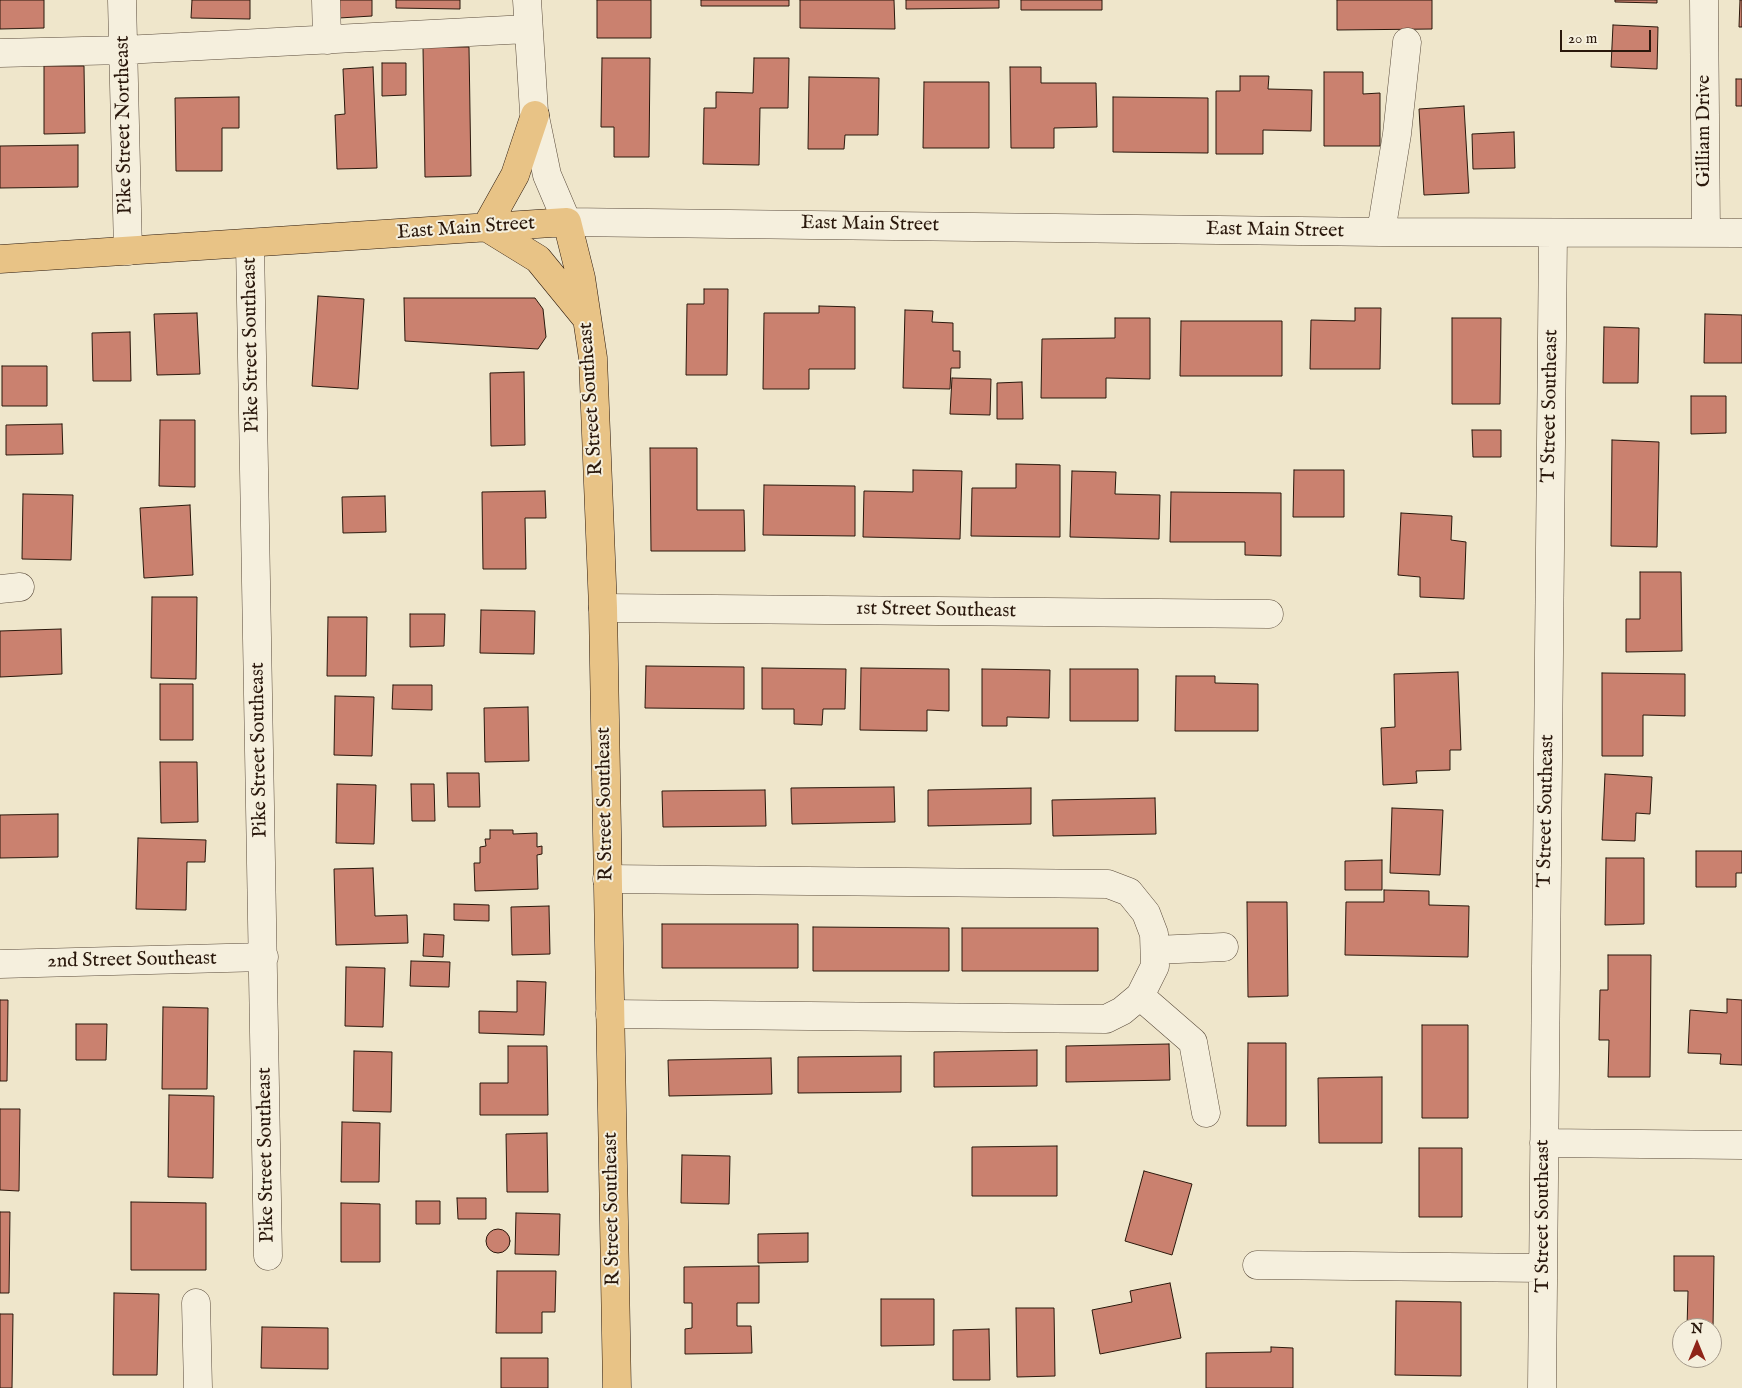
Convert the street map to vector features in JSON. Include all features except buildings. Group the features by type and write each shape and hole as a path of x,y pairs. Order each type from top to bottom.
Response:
{"main road":[{"path":"535,116 515,175 486,227 538,259 587,319"},
{"name":"East Main Street","path":"0,259 567,222"},
{"name":"R Street Southeast","path":"567,222 581,278 593,358 603,608 616,1388"}],"street":[{"name":"Pike Street Northeast","path":"122,0 128,251"},
{"path":"326,0 327,40"},
{"path":"527,0 535,116 547,175 567,222"},
{"name":"Gilliam Drive","path":"1704,0 1706,233"},
{"path":"0,53 124,50 528,28"},
{"path":"1381,232 1397,134 1407,42"},
{"name":"East Main Street","path":"567,222 1381,232 1742,233"},
{"name":"T Street Southeast","path":"1542,1388 1553,233"},
{"name":"Pike Street Southeast","path":"250,244 268,1256"},
{"name":"1st Street Southeast","path":"603,608 1269,614"},
{"path":"607,879 1108,884 1129,892 1146,914 1154,934 1156,966 1140,996 1122,1012 1106,1019 610,1014"},
{"path":"1155,950 1224,947"},
{"name":"2nd Street Southeast","path":"0,964 264,957"},
{"path":"1140,996 1193,1042 1206,1113"},
{"path":"1544,1143 1742,1145"},
{"path":"1257,1265 1543,1268"},
{"path":"196,1303 198,1388"}]}
